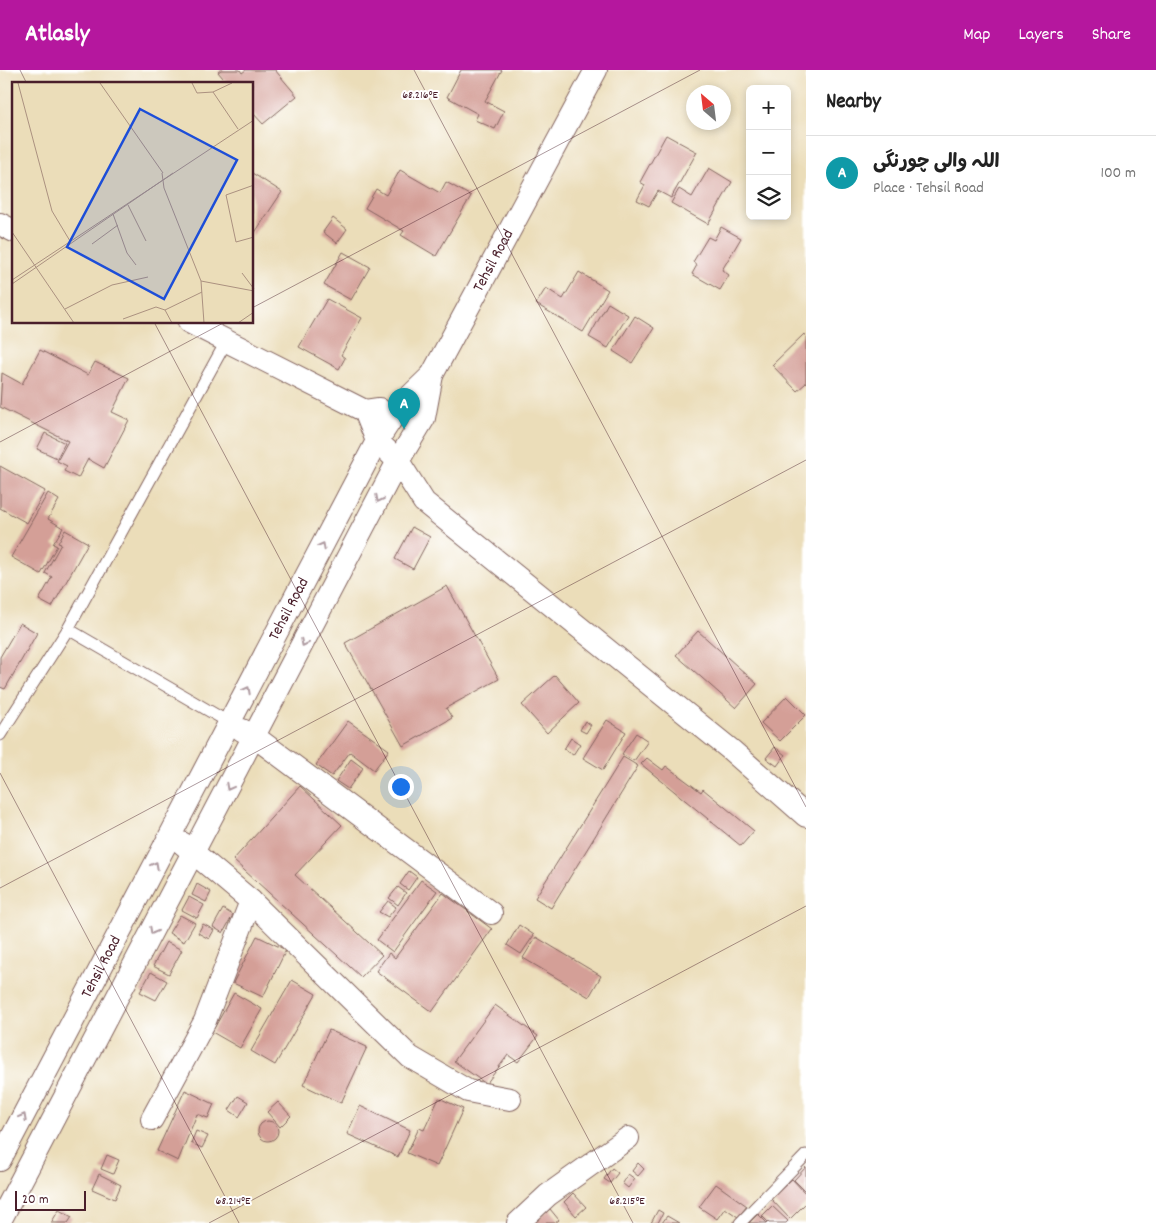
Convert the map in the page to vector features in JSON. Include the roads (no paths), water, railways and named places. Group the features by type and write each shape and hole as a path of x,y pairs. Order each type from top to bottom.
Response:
{"street":[{"name":"Tehsil Road","path":"0,1160 377,441 400,406 432,375 596,70"},
{"path":"0,224 12,230"},
{"path":"193,324 365,412 400,406 424,418"},
{"path":"0,1222 398,461 424,418 432,375"},
{"path":"365,412 377,441 398,461 424,502 731,750 806,816"},
{"path":"230,723 255,737 491,913"},
{"path":"171,836 194,852 251,901 410,1057 468,1091 510,1099"},
{"path":"152,1119 204,1021 251,901"},
{"path":"518,1223 548,1195 628,1138"}],"lane":[{"path":"0,734 68,629 226,342"},
{"path":"68,629 230,723"},
{"path":"740,1223 806,1155"}],"place":[{"name":"اللہ والی چورنگی","path":"404,429"}]}
